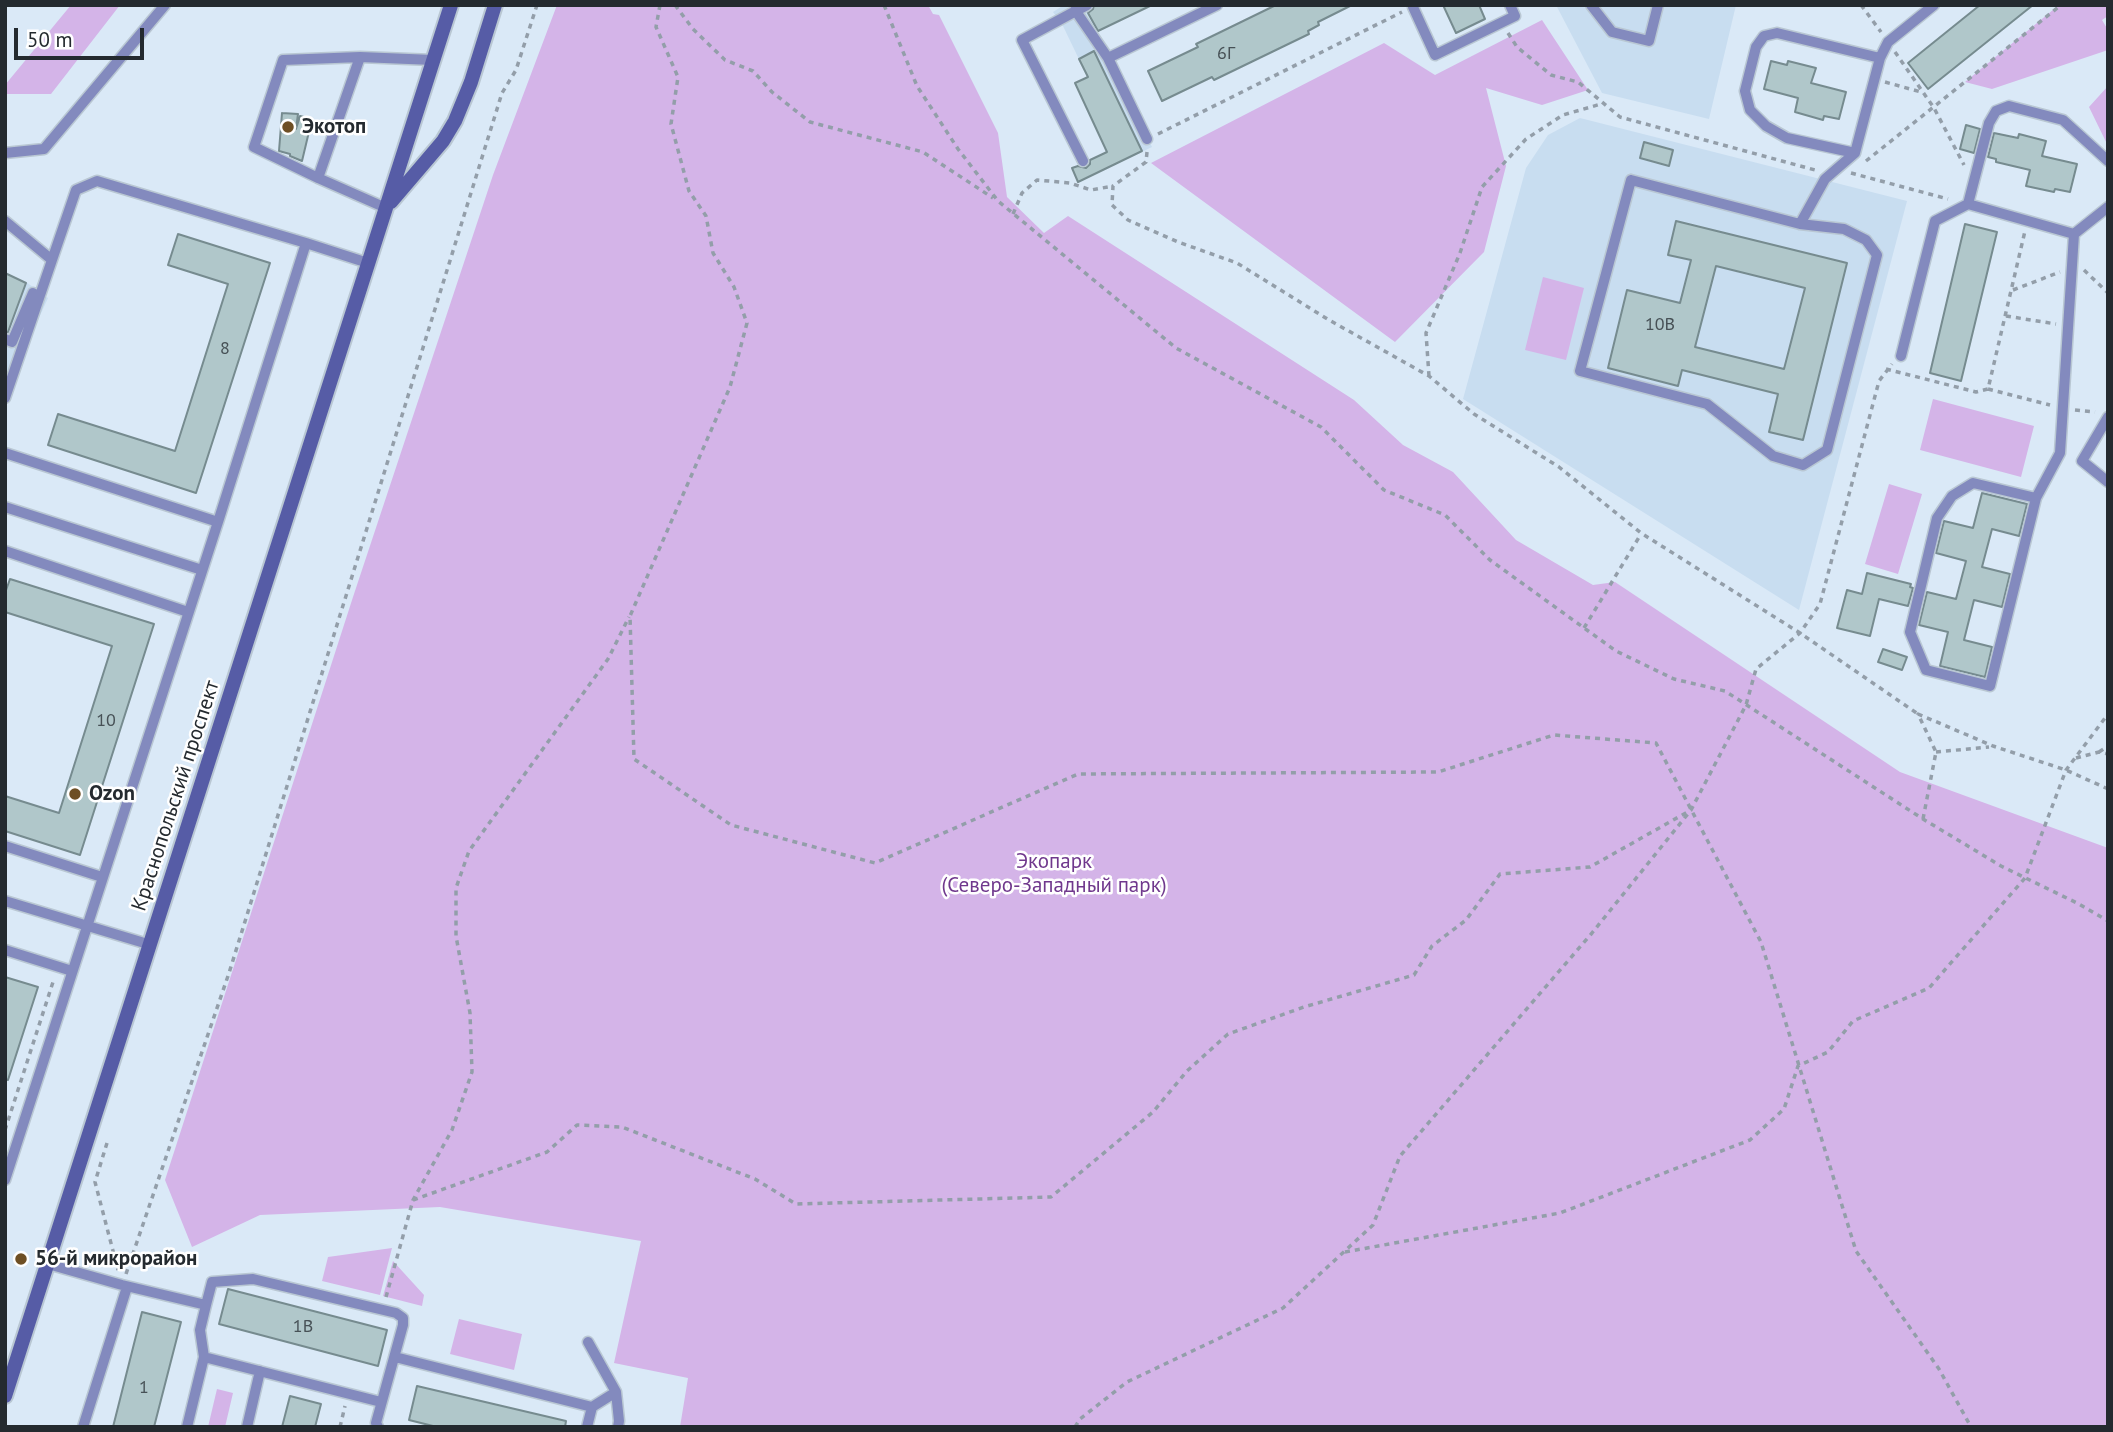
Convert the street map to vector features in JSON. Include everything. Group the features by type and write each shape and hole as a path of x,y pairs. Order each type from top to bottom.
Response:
{"street":[{"name":"Краснопольский проспект","path":"5,1396 451,5"},
{"path":"386,208 443,141 455,121 471,82 495,5"}],"lane":[{"path":"5,153 44,149 165,5"},
{"path":"1057,5 1063,17"},
{"path":"1083,161 1022,40 1087,5"},
{"path":"1108,58 1217,5"},
{"path":"1413,7 1435,55 1515,16 1510,5"},
{"path":"1591,5 1612,32 1649,41 1658,5"},
{"path":"1800,224 1825,179 1855,153 1880,58 1888,42 1934,5"},
{"path":"1075,10 1108,58 1147,139"},
{"path":"1855,153 1787,138 1766,126 1750,110 1745,91 1756,47 1764,36 1777,33 1880,58"},
{"path":"318,178 360,57"},
{"path":"386,208 254,147 283,60 360,57 433,60"},
{"path":"1968,204 1989,123 1996,111 2009,106 2063,120 2108,161"},
{"path":"1631,180 1800,224 1844,229 1866,240 1877,255 1827,450 1803,465 1773,456 1707,404 1580,371 1631,180"},
{"path":"5,398 76,190 97,181 368,263"},
{"path":"1901,356 1935,221 1968,204 2074,234"},
{"path":"2036,498 1973,483 1952,496 1937,518 1910,632 1926,670 1990,686 2036,498 2060,453 2074,234 2108,207"},
{"path":"5,221 52,260"},
{"path":"5,1180 306,243"},
{"path":"5,339 12,342 33,293"},
{"path":"2108,417 2082,461 2108,482"},
{"path":"5,453 218,522"},
{"path":"5,507 202,570"},
{"path":"5,551 188,612"},
{"path":"5,846 102,877"},
{"path":"5,901 151,946"},
{"path":"5,950 72,971"},
{"path":"47,1265 206,1305"},
{"path":"187,1427 204,1357 200,1330 212,1282 253,1279 396,1313 403,1318 376,1423 378,1427"},
{"path":"83,1427 125,1286"},
{"path":"587,1342 616,1392 618,1427"},
{"path":"204,1357 381,1402"},
{"path":"395,1357 592,1407"},
{"path":"247,1427 260,1371"},
{"path":"587,1427 592,1407 616,1392"}],"path":[{"path":"125,1286 229,974 502,93 516,70 537,5"},
{"path":"383,1310 413,1200 452,1130 472,1072 470,1013 456,936 456,888 468,851 608,659 630,616 730,387 747,323 734,286 713,253 706,216 689,191 671,124 678,77 656,27 660,5"},
{"path":"675,5 693,29 725,60 753,71 772,92 810,122 923,152 998,201 1176,348 1321,427 1384,490 1445,515 1490,561 1616,651 1674,679 1725,691 1923,819 2025,878 2108,921"},
{"path":"884,5 917,86 958,149 998,201"},
{"path":"1861,5 1934,108 1973,182"},
{"path":"1851,173 2061,5"},
{"path":"1013,214 1022,193 1037,180 1070,183 1091,190 1113,186 1146,162 1147,139 1413,7"},
{"path":"1502,22 1517,47 1551,75 1578,82 1620,117 1817,170 1851,173 1968,204"},
{"path":"1874,79 1923,93"},
{"path":"1429,376 1426,333 1460,253 1482,187 1526,139 1563,115 1601,103"},
{"path":"1113,186 1112,205 1128,220 1178,242 1237,262 1329,320 1429,376 1474,414 1559,467 1641,533 1800,633 1918,714 1993,746 2066,769 2108,789"},
{"path":"1988,389 2028,220"},
{"path":"2013,290 2073,264 2108,293"},
{"path":"2006,316 2070,326"},
{"path":"1076,1427 1080,1419 1127,1382 1283,1308 1373,1224 1400,1156 1592,933 1691,810 1746,705 1756,669 1800,633 1820,604 1879,381 1886,369 1901,356"},
{"path":"1886,369 1976,392 1988,389 2064,409 2097,412"},
{"path":"1584,628 1641,533"},
{"path":"630,616 634,759 731,825 875,863 1079,774 1438,772 1554,735 1656,743 1761,942 1856,1251 1939,1369 1970,1427"},
{"path":"1918,714 1936,752 1923,819"},
{"path":"1343,1253 1560,1213 1750,1140 1784,1109 1798,1066 1829,1052 1853,1021 1929,988 2025,878 2066,769 2108,714"},
{"path":"1936,752 1993,746"},
{"path":"2075,758 2099,752 2108,746"},
{"path":"2099,752 2108,754"},
{"path":"413,1200 547,1152 577,1125 621,1127 755,1180 796,1204 1051,1197 1153,1112 1187,1071 1228,1034 1304,1007 1414,975 1432,946 1466,920 1500,874 1590,867 1691,810"},
{"path":"5,1130 55,977"},
{"path":"107,1143 95,1182 125,1286"},
{"path":"340,1427 348,1394"}],"shaded area":[{"path":"1064,5 1152,5 1097,32 1152,147 1127,159 1063,26 1053,12"},
{"path":"1556,5 1736,5 1709,119 1602,93"},
{"path":"1580,118 1907,201 1799,610 1463,399 1526,168 1548,135"},
{"path":"5,273 26,282 48,298 5,393"}],"green space":[{"path":"71,5 120,5 51,94 5,94 5,85"},
{"name":"Экопарк (Северо-Западный парк)","path":"557,5 928,5 933,14 939,15 998,133 1007,197 1044,233 1068,216 1354,400 1403,445 1453,472 1516,540 1593,585 1615,582 1900,772 2108,848 2108,1427 680,1427 688,1378 614,1363 641,1241 440,1207 260,1215 192,1247 165,1180 353,597 493,175"},
{"path":"2059,5 2108,5 2108,16 2102,20 2108,30 2108,50 1992,89 1965,82"},
{"path":"1542,20 1588,90 1542,105 1486,88 1506,166 1484,252 1395,342 1151,163 1384,43 1435,75"},
{"path":"2108,86 2108,146 2089,107"},
{"path":"1543,277 1584,288 1566,360 1525,350"},
{"path":"1933,399 2034,426 2021,477 1920,450"},
{"path":"1889,484 1922,494 1898,574 1865,564"},
{"path":"392,1248 380,1295 322,1281 328,1257"},
{"path":"393,1261 424,1295 422,1306 383,1296"},
{"path":"459,1319 522,1334 514,1370 450,1354"},
{"path":"217,1389 233,1393 225,1427 208,1427"}],"building":[{"path":"1094,5 1152,5 1098,31 1088,13"},
{"path":"1276,5 1352,5 1318,22 1319,25 1308,31 1309,34 1214,80 1212,77 1162,101 1148,71"},
{"path":"1443,5 1479,5 1485,19 1456,33"},
{"path":"1980,5 2033,5 1928,89 1908,63"},
{"path":"1094,51 1142,151 1078,182 1072,168 1086,168 1090,160 1107,152 1075,83 1088,77 1079,59"},
{"path":"1771,61 1787,65 1788,61 1816,68 1811,83 1846,92 1839,119 1824,116 1823,120 1795,112 1798,98 1764,89"},
{"path":"282,113 298,114 296,129 300,116 312,119 302,161 279,151"},
{"path":"1966,125 1980,129 1974,153 1960,149"},
{"path":"1994,133 2018,138 2019,134 2046,141 2042,156 2077,164 2070,192 2055,189 2054,192 2026,186 2030,170 1996,162 1996,159 1988,157"},
{"path":"1644,142 1673,150 1669,166 1640,158"},
{"path":"1676,221 1847,263 1803,440 1769,432 1778,394 1682,370 1678,386 1608,368 1627,290 1680,303 1691,260 1668,255","holes":["1716,266 1805,288 1784,369 1695,347"]},
{"path":"1965,224 1997,232 1961,381 1930,373"},
{"path":"178,234 270,263 196,493 48,445 58,414 175,451 228,284 168,265"},
{"path":"5,273 26,283 8,332 5,332"},
{"path":"1982,493 2027,504 2019,536 1992,529 1982,567 2010,574 2002,607 1974,600 1964,640 1992,647 1985,677 1940,666 1948,632 1919,625 1927,592 1956,599 1966,561 1936,553 1944,521 1973,528"},
{"path":"1867,573 1911,584 1910,587 1913,588 1908,606 1879,599 1870,636 1837,628 1847,590 1862,594"},
{"path":"10,579 154,624 80,855 5,831 5,796 59,813 112,646 5,612 5,593"},
{"path":"1883,649 1907,657 1902,670 1878,662"},
{"path":"5,977 38,987 8,1080 5,1079"},
{"path":"228,1289 387,1330 378,1366 219,1324"},
{"path":"142,1312 181,1322 154,1427 113,1427"},
{"path":"417,1386 566,1421 565,1427 437,1427 409,1420"},
{"path":"290,1396 321,1404 315,1427 282,1427"}],"place":[{"name":"Экотоп","path":"288,127"},
{"name":"Ozon","path":"75,794"},
{"name":"56-й микрорайон","path":"21,1259"}]}
